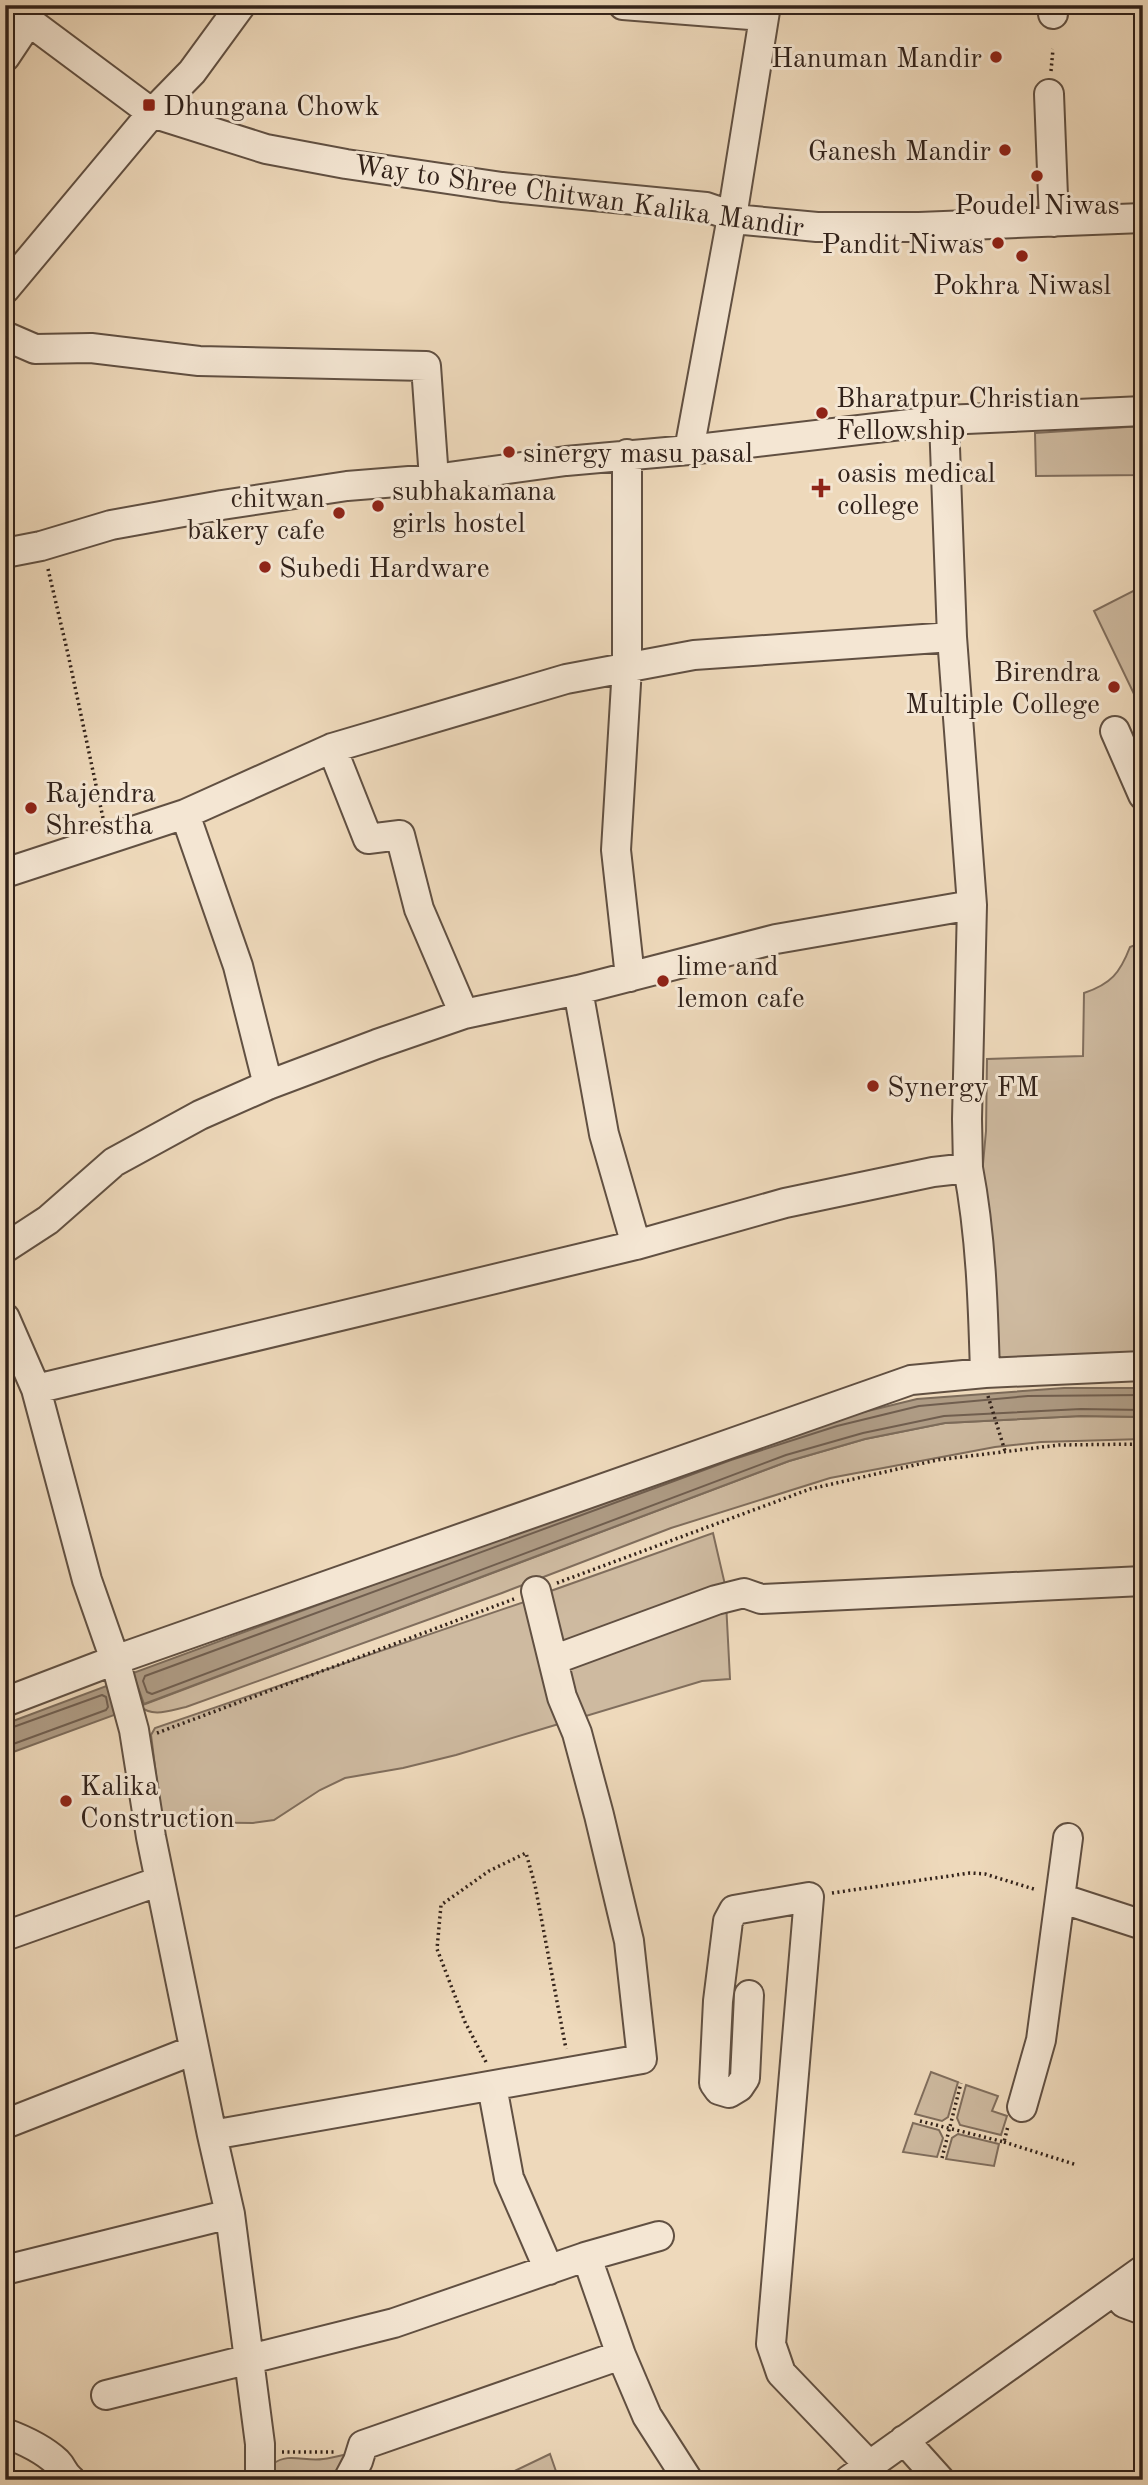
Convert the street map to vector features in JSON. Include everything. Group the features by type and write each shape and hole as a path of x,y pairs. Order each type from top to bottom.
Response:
{"street":[{"path":"5,289 152,113 192,72 241,5"},
{"path":"623,5 765,11 732,217 689,450"},
{"path":"5,57 18,13"},
{"name":"Way to Shree Chitwan Kalika Mandir","path":"18,13 152,113 267,149 346,164 502,187 706,207 732,217 817,227 919,227 1143,218"},
{"path":"1049,94 1054,222"},
{"path":"5,337 34,349 92,348 199,360 426,366 434,479"},
{"path":"5,553 41,546 111,525 346,486 434,479 627,454 689,450 944,421 1143,411"},
{"path":"944,421 952,637 972,905 968,1168 976,1208 983,1277 985,1373"},
{"path":"627,454 627,667 615,850 630,977"},
{"path":"5,873 185,814 332,748 566,679 694,654 952,637"},
{"path":"1115,731 1143,795"},
{"path":"332,748 368,838 400,835 419,909 464,1014"},
{"path":"185,814 238,966 268,1084"},
{"path":"5,1248 48,1220 114,1162 200,1115 268,1084 464,1014 578,990 776,939 972,905"},
{"path":"578,990 604,1134 636,1245"},
{"path":"36,1389 636,1245 785,1203 933,1172 968,1168"},
{"path":"5,1318 36,1389 90,1591 116,1665 135,1736 160,1881 230,2214 260,2451 260,2480"},
{"path":"5,1702 116,1665 911,1380 985,1373 1143,1366"},
{"path":"553,1660 716,1600 744,1593 761,1599 1143,1581"},
{"path":"212,2135 642,2059 629,1941 599,1815 577,1733 562,1698 536,1591"},
{"path":"1022,2107 1041,2040 1068,1838"},
{"path":"5,1936 160,1881"},
{"path":"749,1995 745,2078 739,2087 729,2093 719,2090 714,2084 718,2001 728,1921 734,1910 809,1897 771,2344 781,2373 859,2472 1133,2273"},
{"path":"1060,1898 1143,1925"},
{"path":"5,2124 194,2050"},
{"path":"494,2086 509,2178 549,2270"},
{"path":"5,2270 230,2214"},
{"path":"106,2396 394,2323 585,2257 659,2236"},
{"path":"585,2257 592,2269 621,2355 647,2416 688,2480"},
{"path":"1133,2273 1125,2303 1143,2310"},
{"path":"348,2480 363,2445 621,2355"},
{"path":"5,2433 36,2446 61,2466 64,2478"},
{"path":"904,2440 940,2480"}],"path":[{"path":"41,546 68,654 91,772 108,840"},
{"path":"985,1373 986,1388 1005,1451"},
{"path":"135,1736 673,1542 810,1489 937,1460 1059,1445 1143,1444"},
{"path":"494,2086 437,1949 441,1905 489,1871 526,1853 535,1885 571,2072"},
{"path":"809,1897 970,1873 985,1874 1060,1898"},
{"path":"942,2158 961,2083"},
{"path":"1004,2141 1008,2123 1017,2120 1022,2107"},
{"path":"920,2121 1004,2141 1077,2165"},
{"path":"260,2451 336,2453 363,2445"}],"shaded area":[{"path":"1143,426 1143,475 1036,476 1035,433"},
{"path":"1137,589 1143,601 1143,690 1134,694 1094,611"},
{"path":"1143,944 1143,1356 1025,1360 997,1358 982,1175 986,1131 987,1059 1083,1056 1084,993 1108,981 1122,964 1130,947"},
{"path":"1081,1416 1143,1417 1143,1439 1041,1442 995,1447 830,1478 671,1528 502,1593 186,1707 150,1712 140,1706 789,1461 865,1439 945,1423"},
{"path":"713,1533 726,1589 559,1648 545,1593"},
{"path":"527,1601 562,1723 456,1755 345,1778 320,1790 274,1820 253,1823 162,1822 151,1735 155,1728"},
{"path":"726,1602 730,1679 702,1681 576,1719 563,1662"},
{"path":"931,2072 958,2082 948,2117 942,2121 915,2114"},
{"path":"966,2085 998,2096 992,2111 1007,2116 1001,2135 960,2125 957,2118"},
{"path":"913,2123 939,2130 943,2138 937,2157 903,2152"},
{"path":"958,2134 999,2144 994,2166 946,2159 952,2138"},
{"path":"352,2453 341,2480 270,2480 273,2464 279,2460 316,2460"},
{"path":"550,2454 559,2480 496,2480"}],"water":[{"path":"1064,1388 1143,1388 1143,1417 1081,1416 945,1423 865,1439 789,1461 144,1704 133,1673 729,1454 835,1419 917,1399"},
{"path":"109,1685 117,1714 5,1755 5,1724"}],"place":[{"name":"Hanuman Mandir","path":"996,57"},
{"name":"Dhungana Chowk","path":"149,105"},
{"name":"Ganesh Mandir","path":"1005,150"},
{"name":"Poudel Niwas","path":"1037,176"},
{"name":"Pandit Niwas","path":"998,243"},
{"name":"Pokhra Niwasl","path":"1022,256"},
{"name":"Bharatpur Christian Fellowship","path":"822,413"},
{"name":"sinergy masu pasal","path":"509,452"},
{"name":"oasis medical college","path":"821,488"},
{"name":"subhakamana girls hostel","path":"378,506"},
{"name":"chitwan bakery cafe","path":"339,513"},
{"name":"Subedi Hardware","path":"265,567"},
{"name":"Birendra Multiple College","path":"1114,687"},
{"name":"Rajendra Shrestha","path":"31,808"},
{"name":"lime and lemon cafe","path":"663,981"},
{"name":"Synergy FM","path":"873,1086"},
{"name":"Kalika Construction","path":"66,1801"}]}
